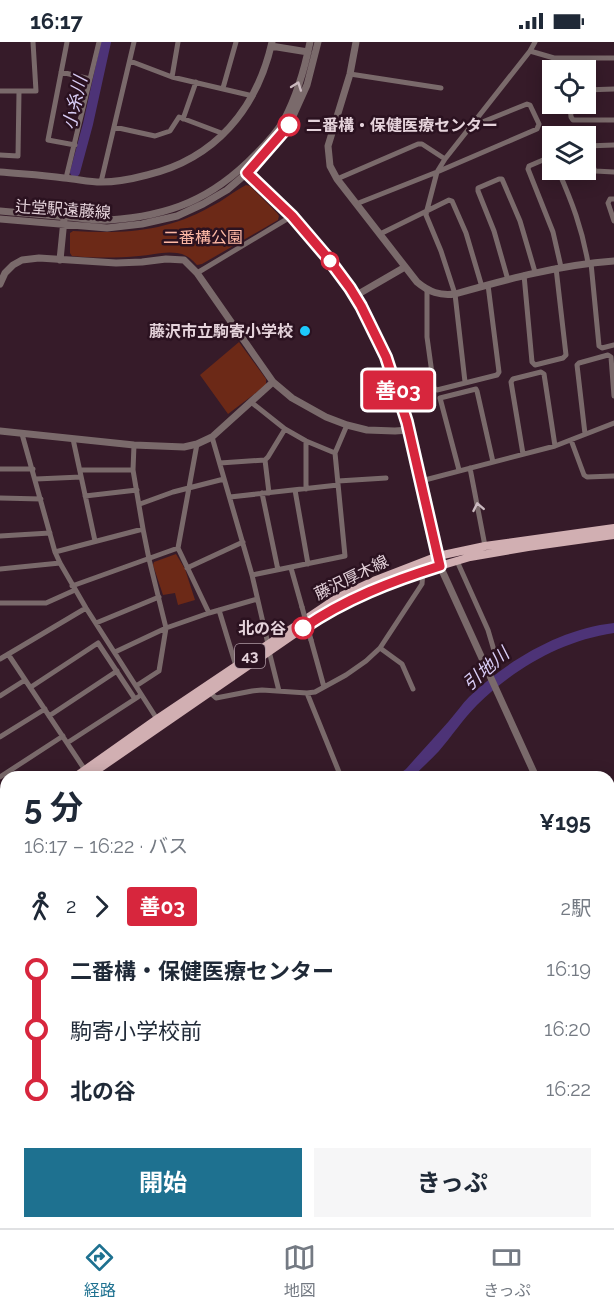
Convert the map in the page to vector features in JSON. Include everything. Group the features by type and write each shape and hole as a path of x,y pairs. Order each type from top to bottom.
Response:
{"main road":[{"name":"藤沢厚木線","path":"90,771 337,598 438,556 485,546 614,528"},
{"name":"藤沢厚木線","path":"90,771 157,719 207,690 236,666 319,617 378,587 457,561 518,549 614,535"}],"street":[{"path":"0,91 36,91 33,42"},
{"path":"67,42 48,140 75,146"},
{"path":"66,178 99,42"},
{"path":"101,182 134,42"},
{"path":"172,77 178,42"},
{"path":"223,88 236,42"},
{"name":"辻堂駅遠藤線","path":"244,171 284,120 298,85 310,42"},
{"name":"辻堂駅遠藤線","path":"0,219 106,220 140,217 175,208 207,194 244,171 289,125 308,85 318,42"},
{"path":"356,42 350,74 328,146 330,166 337,179 417,282 427,290 438,294 456,294 535,272 614,261"},
{"path":"465,382 456,294 426,215 427,210 437,172 445,159 535,42"},
{"path":"0,172 101,182 161,172 188,161 224,134 253,96 265,69 271,44 308,52"},
{"path":"530,51 554,58 614,58"},
{"path":"130,61 172,77 253,96"},
{"path":"61,72 90,79"},
{"path":"350,74 441,88"},
{"path":"183,118 196,82"},
{"path":"596,90 614,89"},
{"path":"0,155 18,156 19,92"},
{"path":"356,204 537,129 538,124 530,105 527,104 469,127"},
{"path":"571,114 573,120 614,120"},
{"path":"114,127 155,136 170,131 179,117 224,134"},
{"path":"337,179 418,144 422,144 445,159"},
{"path":"614,146 586,146 585,148 595,171 614,172"},
{"path":"524,275 532,362 535,365 563,358 566,355 554,232 528,169 529,166 542,160"},
{"path":"244,171 292,216 327,257 356,296 386,357 409,430 440,566 533,771"},
{"path":"508,280 491,223 478,191 478,188 499,179 502,179 520,221 535,272"},
{"path":"562,180 576,211 589,263 599,346 602,348 614,345"},
{"path":"614,199 610,199 608,203 614,221"},
{"path":"380,234 427,210 449,200 452,201 485,286 499,372 497,375 437,390 434,388 428,337 427,290"},
{"name":"辻堂駅遠藤線","path":"0,211 64,220"},
{"path":"197,273 292,216"},
{"path":"60,260 64,220"},
{"path":"0,284 5,273 22,260 39,258 116,263 166,259 184,261 197,273 273,382 305,406 347,426 367,430 409,430"},
{"path":"356,296 405,267"},
{"path":"585,434 577,365 608,355 611,357 614,396"},
{"path":"523,454 512,382 513,379 541,372 544,374 555,446"},
{"path":"0,431 134,445 184,447 212,437 273,382"},
{"path":"459,470 440,398 476,389 493,462"},
{"path":"251,402 285,429 335,453"},
{"path":"421,481 555,446 614,423"},
{"path":"252,575 345,556 335,453 347,426"},
{"path":"220,463 265,460 285,429"},
{"path":"22,434 60,563 157,719"},
{"path":"212,437 252,575 279,691"},
{"path":"73,439 95,542"},
{"path":"571,440 584,475 587,477 614,476"},
{"path":"306,441 306,489"},
{"path":"197,444 178,548 209,613"},
{"path":"134,445 133,470 143,529 166,628 159,671 136,686"},
{"path":"265,460 269,493"},
{"path":"470,468 485,546"},
{"path":"0,469 33,469"},
{"path":"36,479 81,473 133,470"},
{"path":"230,497 386,478"},
{"path":"140,504 224,479"},
{"path":"85,496 137,490"},
{"path":"295,490 308,564"},
{"path":"262,493 278,570"},
{"path":"0,498 41,499"},
{"path":"55,552 143,529"},
{"path":"0,536 50,533"},
{"path":"187,568 243,542"},
{"path":"0,603 46,603 74,588 178,548"},
{"path":"457,561 488,630 498,664 489,674"},
{"path":"0,569 60,563"},
{"path":"291,568 324,687"},
{"path":"207,690 216,698 252,691 308,693 315,692 346,675 359,667 380,648 422,584 423,571"},
{"path":"96,623 159,597"},
{"path":"115,652 166,628 257,599"},
{"path":"0,659 86,608"},
{"path":"219,610 236,666"},
{"path":"31,687 98,643 135,699"},
{"path":"380,648 402,664 413,689"},
{"path":"8,654 84,771"},
{"path":"49,716 117,671"},
{"path":"0,696 25,680"},
{"path":"308,693 339,771"},
{"path":"67,743 142,695"},
{"path":"0,737 45,709"},
{"path":"9,771 63,736"}],"green space":[{"name":"二番構公園","path":"246,185 250,186 277,213 278,220 202,264 197,265 185,255 172,253 106,258 72,256 70,253 70,233 73,231 143,230 177,222 215,205"},
{"path":"239,342 266,379 266,385 228,414 200,375"},
{"path":"176,554 185,569 195,600 178,605 175,593 163,595 153,565 154,562"}],"shaded area":[{"path":"614,623 614,633 576,642 523,668 477,705 439,751 419,771 403,771 484,683 536,648 594,626"}],"waterway":[{"name":"小糸川","path":"75,172 106,42"}],"bus line":[{"name":"善03","path":"289,125 247,173 292,216 327,257 361,306 386,357 398,390 440,566 378,587 319,617 303,628"}],"place":[{"name":"二番構・保健医療センター","path":"289,125"},
{"name":"藤沢市立駒寄小学校","path":"305,331"},
{"name":"北の谷","path":"303,628"}],"water label":[{"name":"引地川","path":"486,669"}]}
